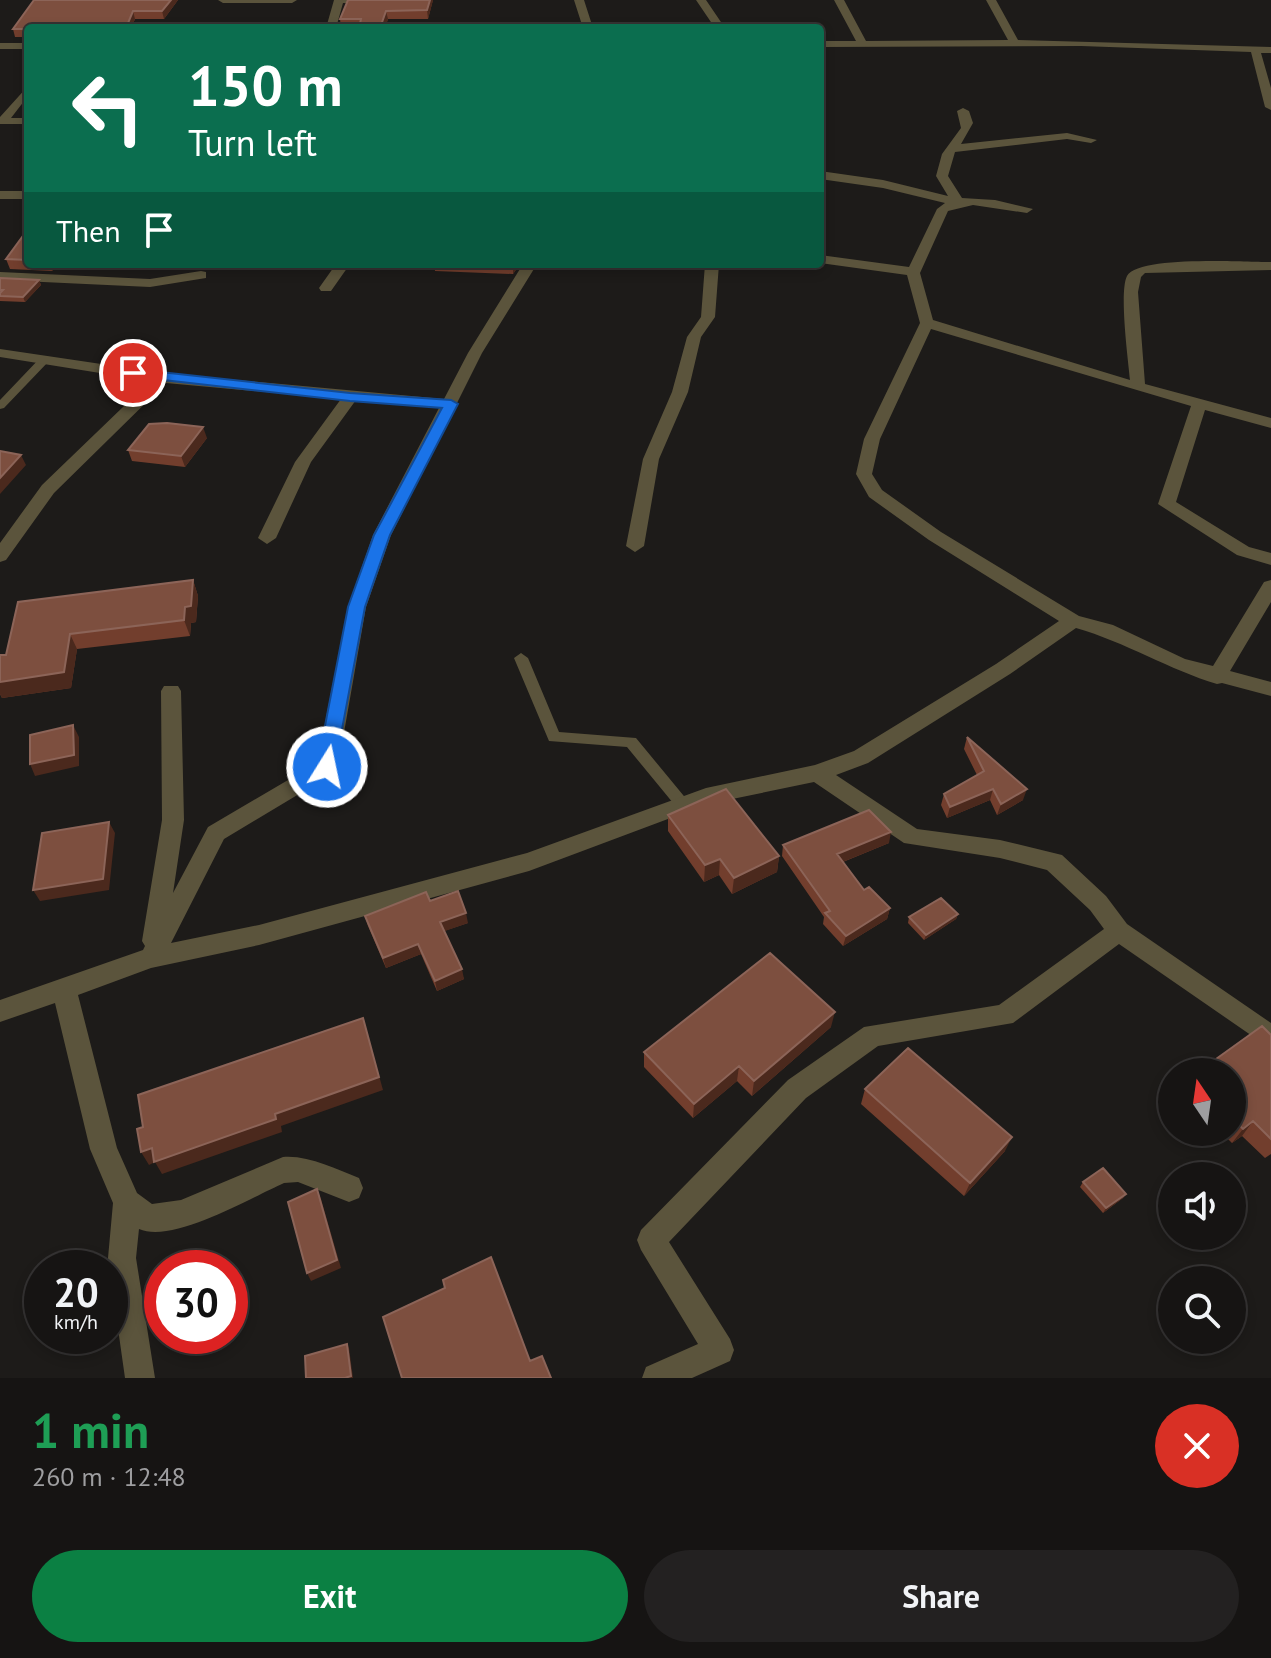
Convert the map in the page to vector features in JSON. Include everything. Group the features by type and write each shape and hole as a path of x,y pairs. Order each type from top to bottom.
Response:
{"street":[{"path":"223,0 292,0"},
{"path":"332,24 339,0 381,0"},
{"path":"579,0 587,24"},
{"path":"701,0 717,24"},
{"path":"839,0 863,44"},
{"path":"991,0 1015,43"},
{"path":"824,44 1015,43 1271,50"},
{"path":"0,46 24,46"},
{"path":"1255,50 1271,107"},
{"path":"2,121 24,94"},
{"path":"958,202 942,176 951,149 968,130 969,121 963,111"},
{"path":"2,121 24,121"},
{"path":"951,149 1057,137 1091,140"},
{"path":"824,176 883,184 958,202 1027,209"},
{"path":"0,195 24,195"},
{"path":"913,273 943,209 958,202"},
{"path":"824,259 899,268 913,273 918,285 920,311 927,323 1138,387 1271,423"},
{"path":"1138,387 1131,292 1134,276 1156,267 1271,266"},
{"path":"326,288 340,268"},
{"path":"151,958 216,833 327,767 357,607 382,535 475,353 528,268"},
{"path":"635,546 651,459 668,425 694,337 708,317 712,268"},
{"path":"0,276 150,283 201,275"},
{"path":"927,323 872,439 864,474 875,493 935,536 1073,621 1106,630 1179,664 1217,677 1271,689"},
{"path":"0,353 162,378 451,404"},
{"path":"0,556 48,489 162,378"},
{"path":"267,538 303,462 350,397"},
{"path":"1199,404 1167,504 1243,551 1271,559"},
{"path":"1217,677 1271,586"},
{"path":"0,1011 151,958 259,935 529,862 706,796 817,773 861,757 1003,669 1073,621"},
{"path":"151,958 173,820 171,691"},
{"path":"817,773 912,837 1000,849 1054,862 1098,903 1119,931 1271,1037"},
{"path":"657,1378 719,1350 651,1240 797,1089 873,1035 1004,1015 1119,931"},
{"path":"64,990 104,1149 127,1203 122,1258 140,1378"},
{"path":"127,1203 149,1219 182,1214 283,1170 298,1169 349,1188"}],"lane":[{"path":"0,406 45,359"},
{"path":"521,658 554,737 631,742 683,805"}],"building":[{"path":"34,0 171,0 162,11 133,11 128,24 24,24 24,29 13,29"},
{"path":"348,0 430,0 427,10 386,11 381,24 360,24 361,19 340,19"},
{"path":"24,234 24,260 6,259"},
{"path":"0,278 39,280 23,297 0,296 3,290 0,290"},
{"path":"149,424 203,427 181,456 128,450"},
{"path":"0,451 21,455 0,478"},
{"path":"193,580 191,606 185,607 184,620 70,634 64,672 0,682 0,655 6,655 18,602"},
{"path":"73,725 74,755 30,764 30,735"},
{"path":"967,737 1027,789 1001,804 993,789 950,807 944,794 984,771"},
{"path":"726,789 779,856 734,878 720,859 705,865 668,815"},
{"path":"869,810 891,832 837,854 864,890 869,887 890,908 846,936 825,913 830,911 783,845"},
{"path":"109,822 103,879 33,890 42,833"},
{"path":"458,891 466,913 440,922 462,969 435,981 418,944 383,958 365,916 426,892 430,901"},
{"path":"941,898 958,914 926,935 909,917"},
{"path":"770,953 835,1012 754,1081 739,1066 694,1104 644,1052"},
{"path":"363,1018 379,1077 275,1114 276,1119 154,1162 152,1148 141,1152 137,1129 143,1127 138,1095"},
{"path":"1262,1026 1271,1035 1271,1139 1253,1121 1246,1127 1246,1058 1217,1058"},
{"path":"908,1048 1012,1137 970,1183 865,1089"},
{"path":"1103,1168 1126,1194 1106,1208 1083,1182"},
{"path":"317,1189 337,1260 307,1273 288,1202"},
{"path":"491,1257 530,1361 542,1356 551,1378 402,1378 383,1317 445,1288 443,1280"},
{"path":"347,1344 351,1376 306,1378 305,1356"}],"route":[{"path":"133,373 350,397 451,404 382,535 357,607 327,767"}]}
